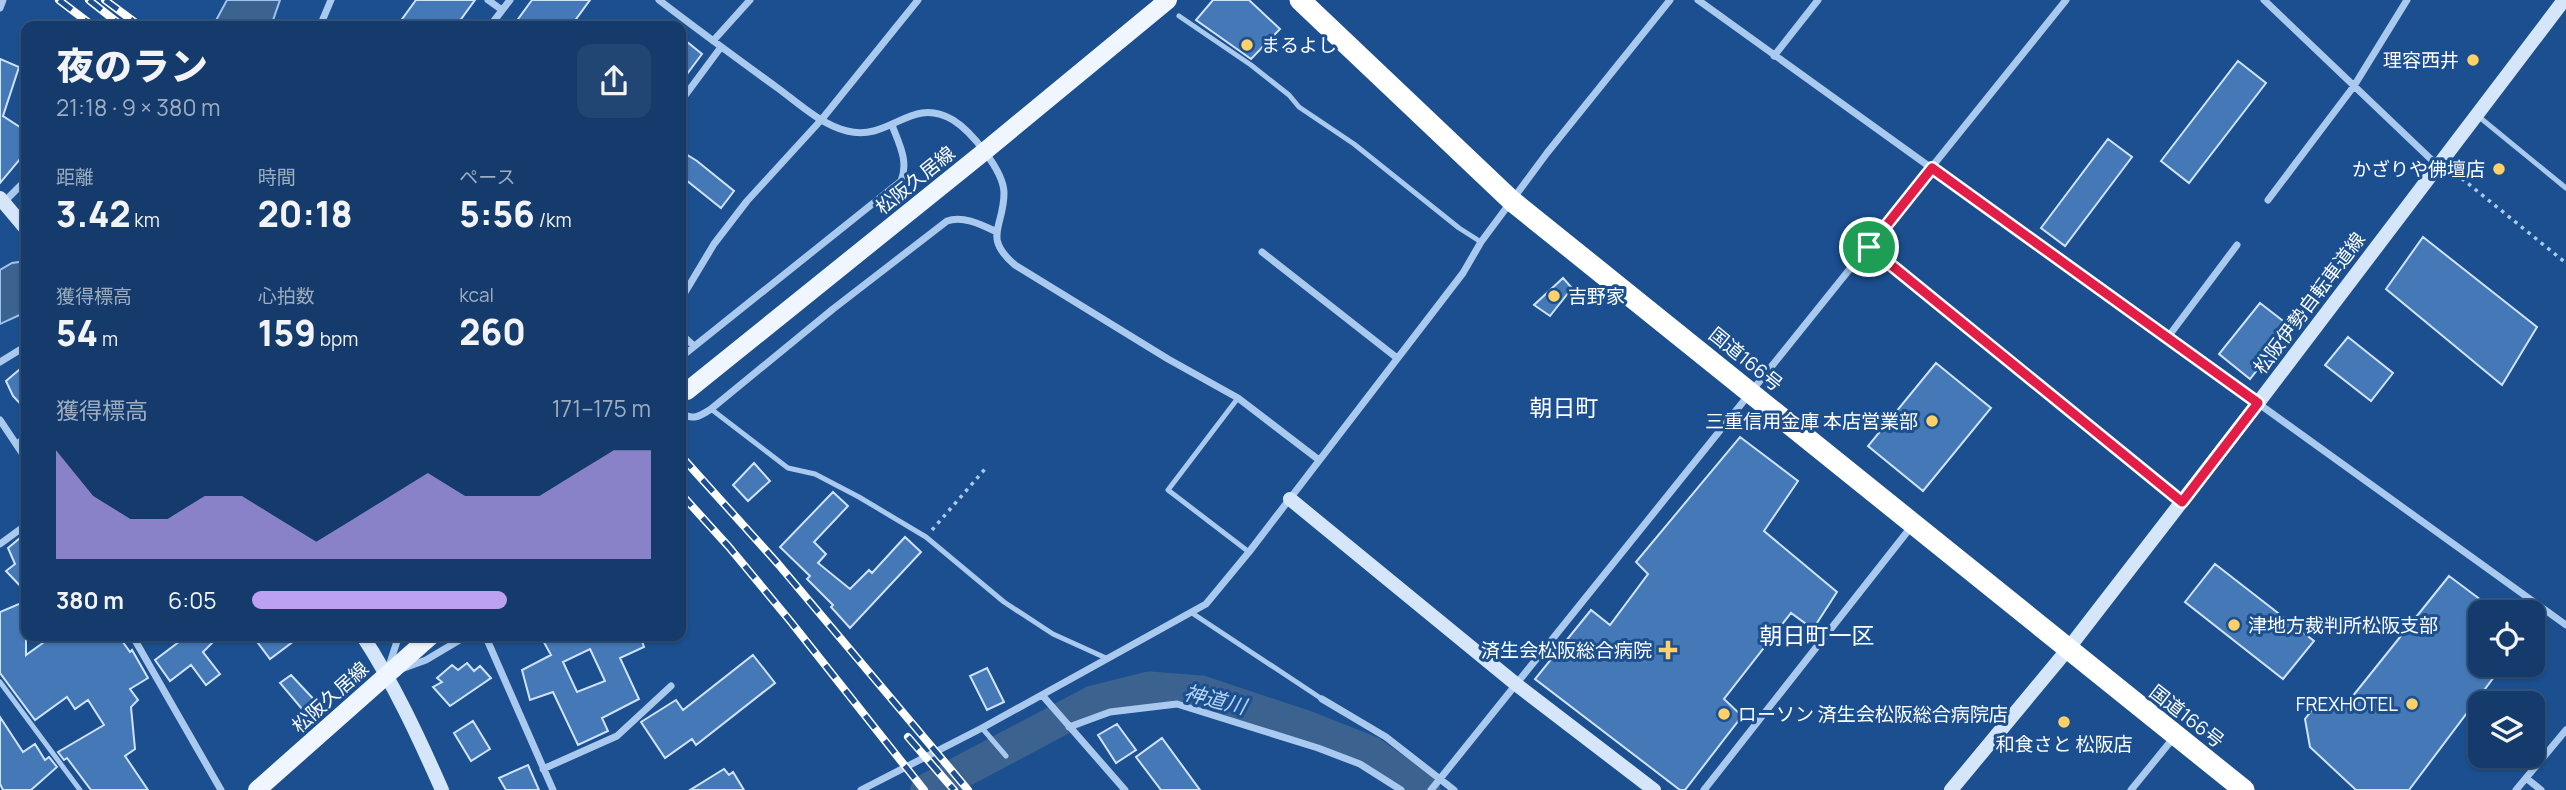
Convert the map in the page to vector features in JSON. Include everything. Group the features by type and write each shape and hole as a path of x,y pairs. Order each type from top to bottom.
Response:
{"highway":[{"name":"国道166号","path":"1300,0 1512,201 2244,790"}],"main road":[{"name":"松阪久居線","path":"687,391 985,152 1168,0"},
{"name":"松阪伊勢自転車道線","path":"1951,790 2068,649 2564,0"},
{"path":"3,204 21,224"},
{"path":"1290,499 1517,685 1654,790"},
{"path":"366,641 387,674 442,790"},
{"name":"松阪久居線","path":"257,790 425,641"}],"street":[{"path":"0,8 3,0"},
{"path":"322,21 331,0"},
{"path":"488,0 502,10"},
{"path":"494,21 510,0"},
{"path":"659,0 836,127 855,133 877,132 914,114 940,115 952,120 985,152 997,172 1004,191 997,232 1002,254 1015,265 1168,359 1238,398 1319,460"},
{"path":"713,41 750,0"},
{"path":"686,290 713,244 747,201 822,119 918,0"},
{"path":"861,790 982,728 1206,604 1463,273 1481,242 1547,153 1670,0"},
{"path":"1698,0 2566,625"},
{"path":"1774,56 1818,0"},
{"path":"1436,785 2066,0"},
{"path":"2264,0 2437,165"},
{"path":"2268,200 2354,86 2407,0"},
{"path":"686,94 721,47"},
{"path":"686,353 901,181 905,164 891,125"},
{"path":"3,204 21,185"},
{"path":"686,415 700,417 711,409 833,309 947,221 965,220 997,232"},
{"path":"2168,337 2237,245"},
{"path":"1869,247 2182,502"},
{"path":"1262,252 1397,358"},
{"path":"686,339 694,346"},
{"path":"0,362 21,349"},
{"path":"0,420 21,452"},
{"path":"1704,790 1914,523"},
{"path":"0,544 21,529"},
{"path":"135,641 221,790"},
{"path":"387,674 397,641"},
{"path":"387,674 426,660 458,641"},
{"path":"488,641 553,790"},
{"path":"543,769 617,736 671,686"},
{"path":"1042,695 1125,790"},
{"path":"1322,699 1386,737 1436,785 1454,790"},
{"path":"1069,727 1110,712 1177,704 1360,764 1401,790"},
{"path":"2516,790 2566,730"},
{"path":"2131,790 2175,736"},
{"path":"2526,778 2541,790"}],"lane":[{"path":"1179,16 1251,65 1300,107 1481,242"},
{"path":"2475,114 2566,188"},
{"path":"1238,398 1168,490 1249,552"},
{"path":"711,409 788,468 815,474 926,537 1004,602 1053,634 1106,658"},
{"path":"16,444 21,440"},
{"path":"1192,613 1322,699"},
{"path":"0,682 80,790"},
{"path":"982,728 1006,756"}],"path":[{"path":"2455,173 2566,262"},
{"path":"926,537 985,469"}],"water":[{"path":"227,0 280,0 273,21 216,21"},
{"path":"21,262 21,314 0,324 0,270 12,263"}],"building":[{"path":"416,0 475,0 460,21 401,21"},
{"path":"532,0 590,0 575,21 517,21"},
{"name":"まるよし","path":"1213,0 1249,0 1280,29 1251,59 1196,20"},
{"path":"686,41 702,54 686,75"},
{"path":"0,59 19,67 3,116 21,128 21,158 0,183"},
{"path":"2238,61 2266,83 2189,183 2161,161"},
{"path":"2108,139 2132,157 2065,246 2041,228"},
{"path":"686,154 734,191 721,208 686,180"},
{"path":"2423,237 2537,327 2502,385 2386,289"},
{"name":"吉野家","path":"1563,278 1572,288 1550,316 1534,305"},
{"path":"2260,303 2291,327 2250,379 2219,354"},
{"path":"2348,337 2393,373 2371,401 2325,365"},
{"path":"1936,363 1991,408 1923,491 1868,446"},
{"path":"21,368 21,405 13,396 6,381"},
{"path":"1740,437 1798,481 1764,531 1837,592 1813,629 1791,613 1724,699 1742,716 1685,790 1680,790 1535,679 1591,610 1610,625 1648,574 1636,562"},
{"path":"754,463 770,481 748,501 733,485"},
{"path":"833,492 848,506 814,542 826,554 818,563 850,589 869,570 872,573 905,537 921,552 850,628 831,607 833,605 807,579 810,576 780,547"},
{"path":"21,537 21,587 6,571 15,564 8,548"},
{"path":"2215,564 2314,641 2283,679 2185,602"},
{"name":"FREXHOTEL","path":"2449,576 2481,600 2468,600 2468,677 2494,677 2483,691 2468,691 2468,712 2409,790 2356,790 2310,747 2305,719 2320,700 2344,707"},
{"path":"21,603 21,641 26,641 26,655 46,641 122,641 130,652 132,650 148,678 130,689 138,700 131,707 135,749 125,756 148,790 91,790 67,758 64,760 58,752 104,725 88,700 75,709 67,697 35,720 0,673 0,612"},
{"path":"180,641 214,641 203,652 220,674 206,685 191,665 170,681 155,660"},
{"path":"256,641 294,641 270,659"},
{"path":"543,641 642,641 644,647 620,658 639,699 602,718 608,731 578,745 553,692 530,700 522,670 551,655","holes":["590,649 605,681 577,692 563,662"]},
{"path":"753,655 775,683 696,745 692,739 665,758 641,722 676,700 683,710"},
{"path":"467,663 474,671 480,666 491,678 450,706 433,687 442,682 437,678 452,665 458,670"},
{"path":"987,668 1004,702 987,710 970,676"},
{"path":"291,675 320,706 308,716 280,683"},
{"path":"0,717 23,752 35,744 45,760 49,757 57,767 31,790 3,790 0,784"},
{"path":"473,721 490,749 471,761 454,733"},
{"path":"1117,724 1136,750 1116,763 1098,735"},
{"path":"1162,738 1200,790 1161,790 1136,757"},
{"path":"528,765 539,790 506,790 499,778"},
{"path":"724,769 729,775 733,772 744,790 690,790"}],"waterway":[{"name":"神道川","path":"927,790 1093,702 1149,688 1201,692 1309,728 1370,752 1424,790"}],"railway":[{"path":"59,0 86,21"},
{"path":"89,0 116,21"},
{"path":"105,0 133,21"},
{"path":"686,462 779,565 968,790"},
{"path":"686,500 791,622 924,790"},
{"path":"908,737 954,790"}],"place":[{"name":"まるよし","path":"1247,45"},
{"name":"理容西井","path":"2473,60"},
{"name":"かざりや佛壇店","path":"2499,169"},
{"name":"吉野家","path":"1554,296"},
{"name":"三重信用金庫 本店営業部","path":"1932,421"},
{"name":"津地方裁判所松阪支部","path":"2234,625"},
{"name":"済生会松阪総合病院","path":"1668,650"},
{"name":"FREXHOTEL","path":"2412,704"},
{"name":"ローソン 済生会松阪総合病院店","path":"1724,714"},
{"name":"和食さと 松阪店","path":"2064,722"}],"district":[{"name":"朝日町","path":"1564,408"},
{"name":"朝日町一区","path":"1817,636"}],"route":[{"path":"1932,168 2258,403 2182,502 1869,247 1932,168"}]}
